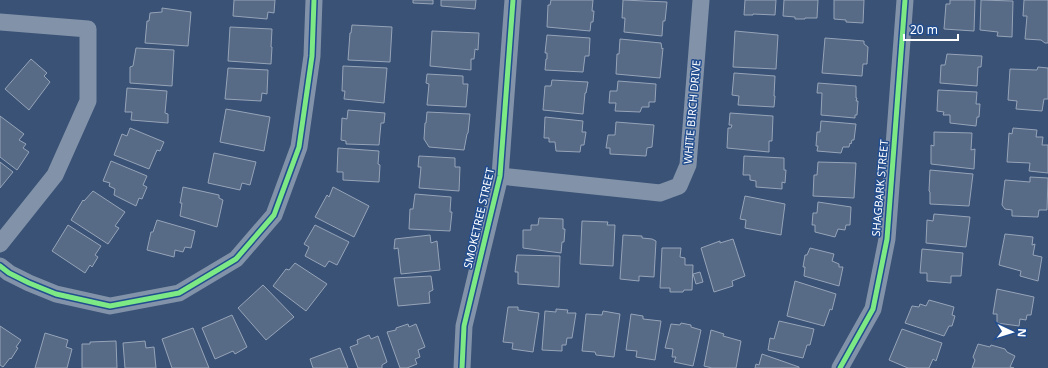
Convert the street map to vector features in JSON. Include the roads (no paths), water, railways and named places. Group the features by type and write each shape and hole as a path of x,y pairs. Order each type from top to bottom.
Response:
{"street":[{"path":"0,266 9,273 56,294 110,306 179,293 236,259 274,215 299,147 312,56 314,0"},
{"name":"SMOKETREE STREET","path":"462,368 464,326 500,176 513,0"},
{"name":"WHITE BIRCH DRIVE","path":"500,176 660,193 680,186 688,166 702,0"},
{"name":"SHAGBARK STREET","path":"840,368 873,309 887,239 905,0"},
{"path":"0,22 88,29 88,101 55,175 0,244"}]}
